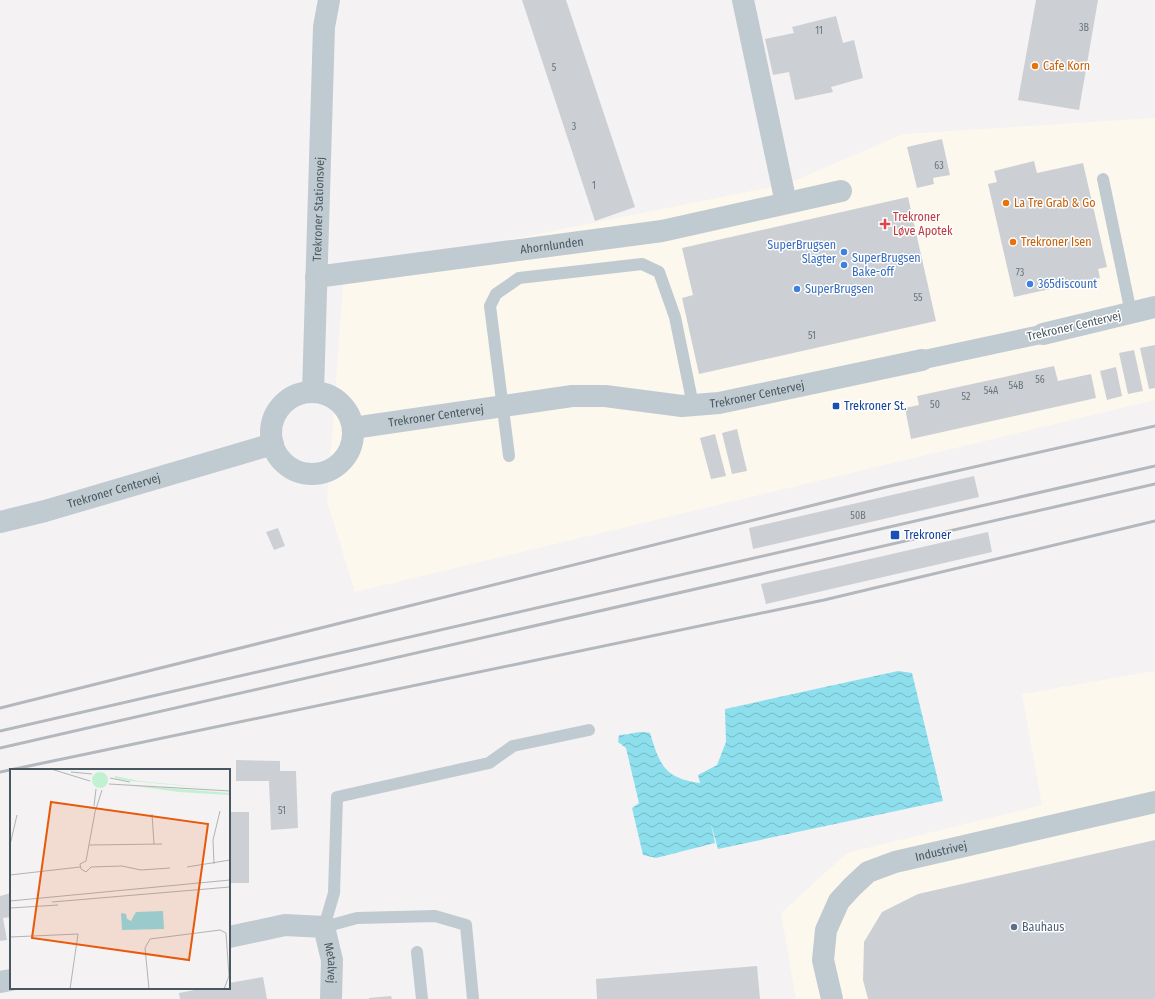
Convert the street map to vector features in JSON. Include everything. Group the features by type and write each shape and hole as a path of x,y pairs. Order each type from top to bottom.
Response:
{"street":[{"name":"Trekroner Stationsvej","path":"317,0 324,27"},
{"name":"Trekroner Stationsvej","path":"313,392 324,27 329,0"},
{"path":"743,0 786,203"},
{"name":"Ahornlunden","path":"316,277 662,230 842,190"},
{"name":"Trekroner Centervej","path":"353,428 572,396 605,396 682,406 719,403 1043,334 1155,307"},
{"path":"313,392 332,396 347,410 353,428 352,442 347,455 337,466 324,472 310,474 294,470 281,459 273,444 272,425 280,408 289,399 300,393 313,392"},
{"name":"Trekroner Centervej","path":"0,522 53,509 273,444"},
{"name":"Industrivej","path":"832,999 823,960 826,930 839,901 868,872 895,862 1155,802"},
{"path":"230,937 285,926 324,927"},
{"name":"Metalvej","path":"324,927 332,960 331,999"},
{"path":"0,982 10,980"}],"lane":[{"path":"1103,179 1131,313"},
{"path":"509,456 490,306 496,294 519,278 642,264 659,272 674,317 693,406"},
{"path":"324,927 334,893 337,797 489,763 513,746 589,730"},
{"path":"324,927 357,918 435,916 466,925 473,999"},
{"path":"417,952 422,999"}],"shaded area":[{"path":"1155,118 1155,400 355,592 327,501 344,273 787,184 903,134"},
{"path":"1155,671 1155,999 796,999 781,913 847,853 1042,805 1022,694"}],"water":[{"path":"898,671 912,673 943,801 718,849 711,824 715,843 656,858 643,855 632,808 639,803 626,748 618,742 619,735 641,732 650,733 657,754 665,768 678,778 700,783 698,775 717,765 726,742 725,709"}],"building":[{"path":"522,0 566,0 635,207 595,221"},
{"path":"1036,0 1098,0 1079,110 1018,100"},
{"path":"836,16 843,43 854,40 863,78 831,87 833,92 795,100 789,72 773,75 765,39 794,33 792,27"},
{"path":"942,139 950,175 933,178 934,184 917,188 907,147"},
{"path":"1034,161 1037,173 1083,163 1107,267 1098,269 1100,278 1014,297 988,184 997,182 994,171"},
{"path":"908,197 936,321 699,374 682,298 693,295 682,248"},
{"path":"1155,345 1155,388 1149,389 1140,348"},
{"path":"1134,350 1143,391 1128,394 1119,353"},
{"path":"1054,366 1058,381 1091,374 1096,398 911,439 905,408 919,405 917,396"},
{"path":"1116,367 1122,396 1107,400 1100,371"},
{"path":"737,429 747,471 732,474 722,433"},
{"path":"715,434 726,476 711,479 700,438"},
{"path":"974,476 979,497 753,549 749,528"},
{"path":"278,528 285,546 274,550 266,532"},
{"path":"988,532 992,552 766,604 761,584"},
{"path":"236,760 280,761 280,771 296,771 298,828 271,830 269,781 236,781"},
{"path":"230,812 249,812 249,883 230,883"},
{"name":"Bauhaus","path":"1155,840 1155,999 868,999 863,980 864,942 882,912 918,894"},
{"path":"10,893 10,917 3,918 7,940 0,941 0,896"},
{"path":"757,966 760,999 597,999 596,979"},
{"path":"263,977 267,999 180,999 179,993 200,989 230,989 230,983"},
{"path":"391,996 392,999 369,999 369,998"}],"railway":[{"path":"0,708 886,487 1155,426"},
{"path":"0,731 1155,466"},
{"path":"0,748 1155,484"},
{"path":"14,769 824,600 1155,521"},
{"path":"0,772 10,770"}],"place":[{"name":"Cafe Korn","path":"1035,66"},
{"name":"La Tre Grab & Go","path":"1006,203"},
{"name":"Trekroner Løve Apotek","path":"885,224"},
{"name":"Trekroner Isen","path":"1013,242"},
{"name":"SuperBrugsen Slagter","path":"844,252"},
{"name":"SuperBrugsen Bake-off","path":"844,265"},
{"name":"365discount","path":"1030,284"},
{"name":"SuperBrugsen","path":"797,289"},
{"name":"Trekroner St.","path":"836,406"},
{"name":"Trekroner","path":"895,535"},
{"name":"Bauhaus","path":"1014,927"}]}
